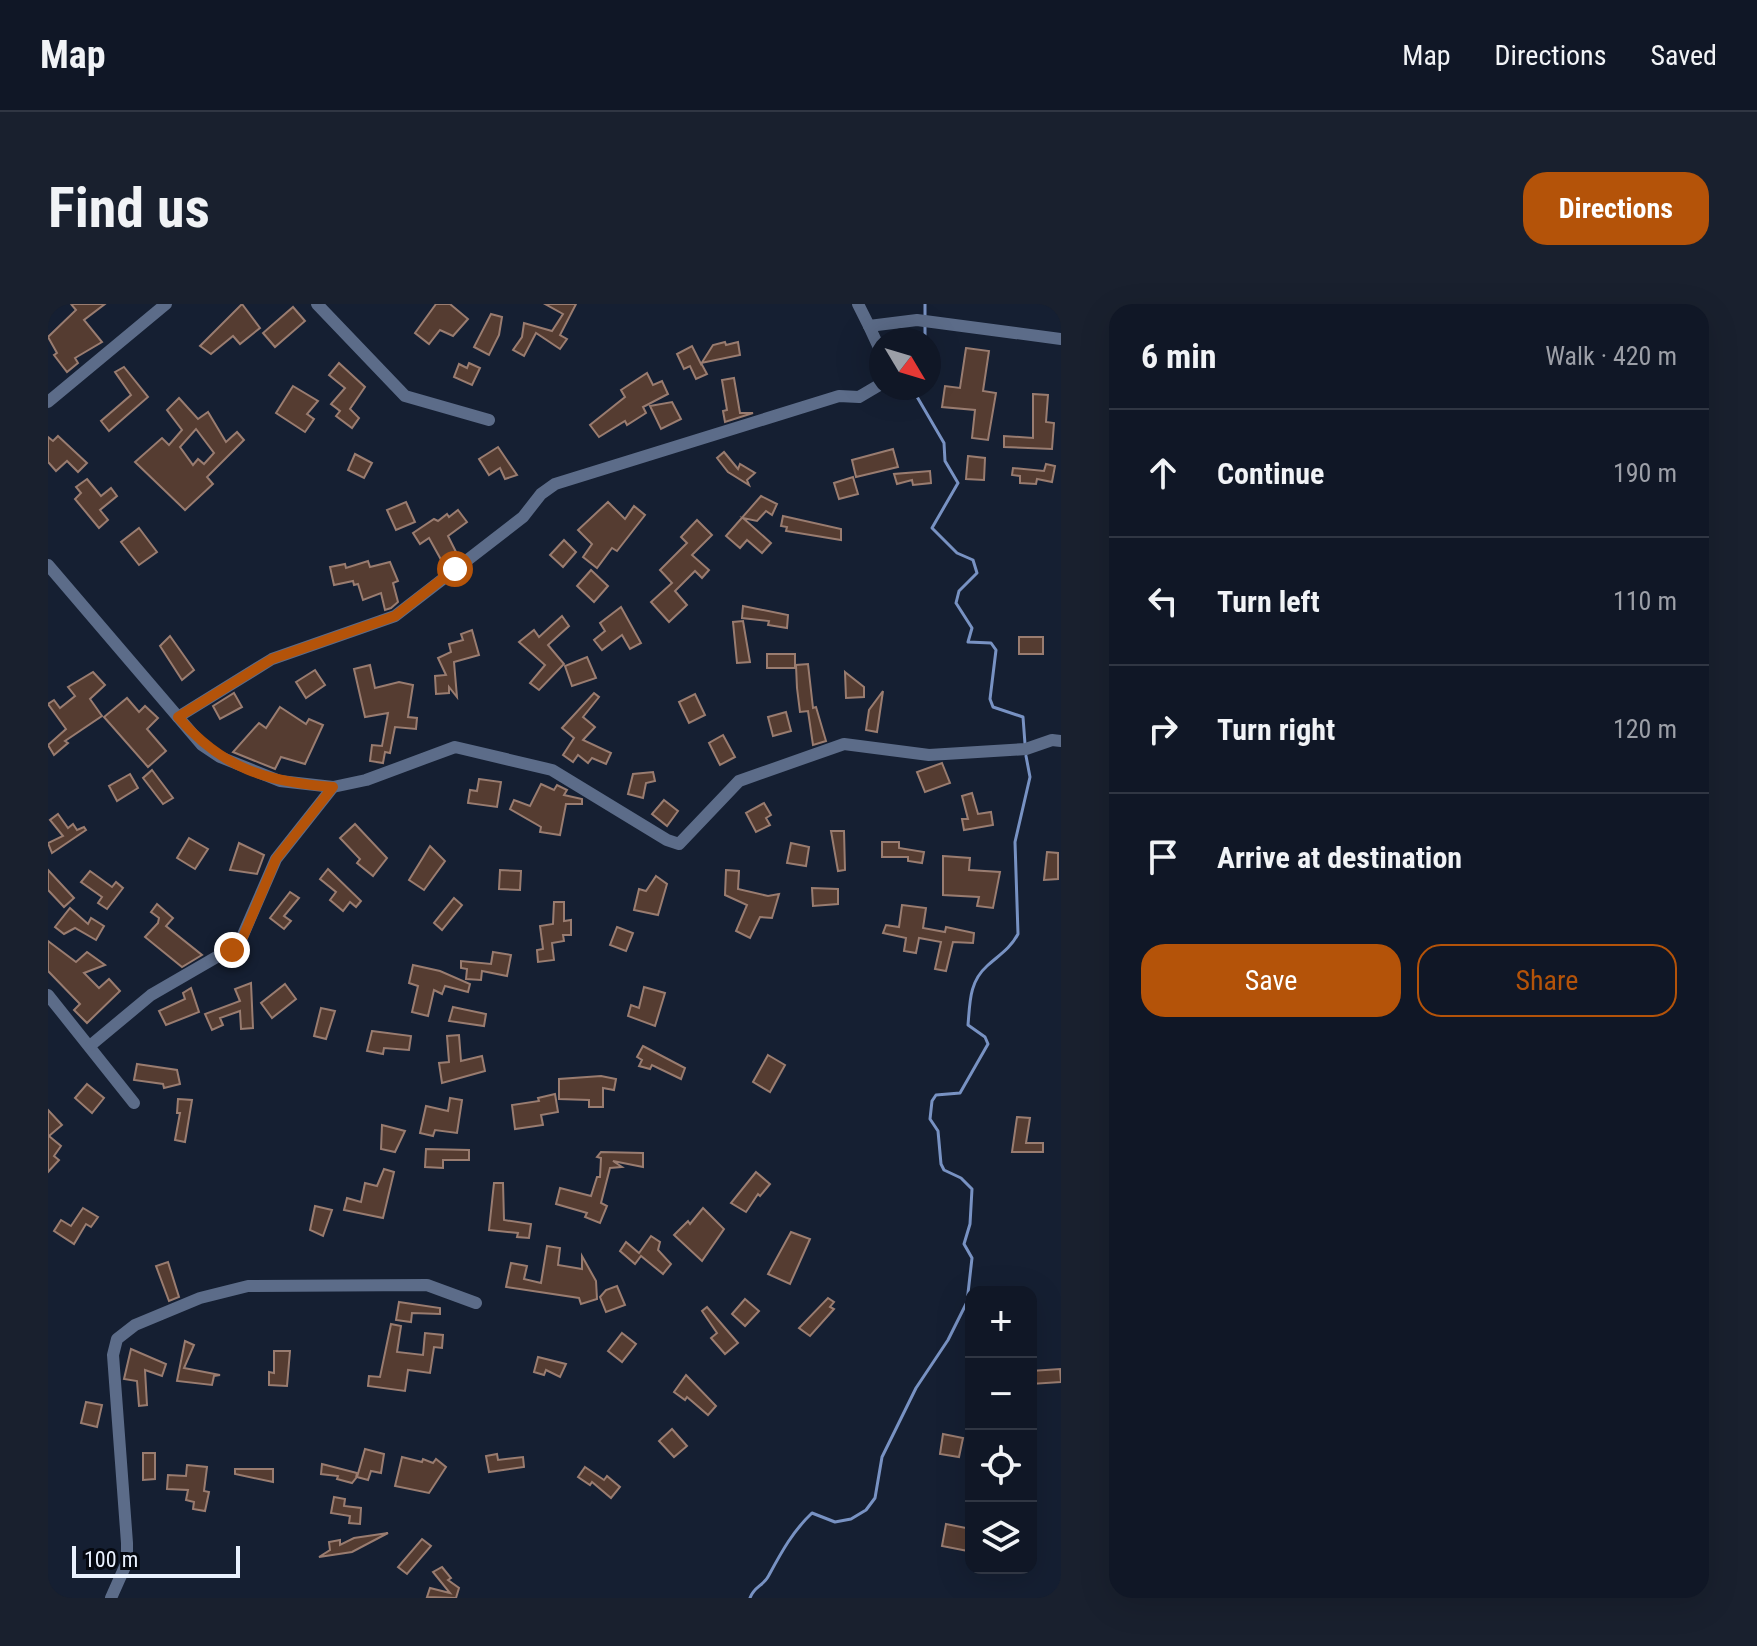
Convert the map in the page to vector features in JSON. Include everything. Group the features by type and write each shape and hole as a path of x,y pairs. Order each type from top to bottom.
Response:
{"street":[{"path":"48,402 166,304"},
{"path":"317,304 405,396 489,420"},
{"path":"858,304 869,326 917,320 1061,339"},
{"path":"178,717 272,659 395,616 523,517 555,484 839,396 859,397 869,391"},
{"path":"48,565 202,745 220,757 286,783 333,787 366,780 455,747 552,770 667,840 679,844 739,781 844,744 929,755 1026,749 1061,741"},
{"path":"91,1045 155,992 239,944 276,859 333,787"},
{"path":"48,995 91,1045 134,1103"},
{"path":"111,1598 127,1562 126,1490 113,1355 117,1339 135,1325 188,1302 248,1286 427,1285 476,1303"}],"building":[{"path":"71,304 105,304 84,320 102,342 75,358 78,363 67,372 54,355 57,353 48,337 76,310"},
{"path":"242,304 260,328 240,344 233,336 211,354 200,346"},
{"path":"436,304 450,304 468,319 453,336 440,330 429,344 415,333"},
{"path":"545,304 576,304 560,335 567,339 560,349 536,333 524,356 513,350 522,337 524,323 552,331 563,314"},
{"path":"293,307 305,321 275,347 263,333"},
{"path":"491,314 502,317 499,335 489,355 474,347"},
{"path":"738,342 740,355 702,363 713,345"},
{"path":"692,346 707,374 696,379 690,366 684,369 677,354"},
{"path":"966,348 989,351 983,391 996,393 988,440 972,438 975,410 942,407 945,386 960,388"},
{"path":"339,363 365,387 350,409 359,418 352,428 336,416 340,411 331,404 345,388 329,375"},
{"path":"469,363 480,368 472,385 454,377 459,364 467,368"},
{"path":"124,367 148,397 109,431 101,421 131,395 115,372"},
{"path":"647,373 653,385 662,381 668,394 643,407 646,413 627,425 625,421 599,437 590,425 625,397 621,390"},
{"path":"734,378 740,413 753,413 725,422 723,411 727,410 722,380"},
{"path":"293,386 318,401 307,414 314,419 305,432 276,413"},
{"path":"1033,394 1048,395 1046,422 1054,423 1052,449 1004,447 1004,436 1033,438"},
{"path":"179,398 198,419 208,412 226,442 237,432 244,440 207,477 213,484 185,510 135,462 162,438 169,445 182,430 167,410","holes":["196,429 214,453 204,464 198,459 193,465 180,447"]},
{"path":"672,402 681,419 661,429 650,406"},
{"path":"58,436 87,463 78,472 67,461 56,471 48,462 48,437 53,441"},
{"path":"498,447 517,475 505,479 500,468 489,475 479,459"},
{"path":"893,449 898,467 856,477 852,460"},
{"path":"724,452 738,469 740,464 755,473 747,480 749,485 728,472 717,458"},
{"path":"355,454 372,463 364,478 348,470"},
{"path":"968,456 985,458 984,480 966,479"},
{"path":"1046,464 1055,466 1052,482 1037,479 1036,484 1020,483 1020,476 1012,475 1013,468 1044,471"},
{"path":"930,471 931,483 913,485 912,480 897,484 894,474"},
{"path":"853,477 858,494 839,499 834,483"},
{"path":"87,479 101,496 111,488 117,496 100,510 108,520 99,528 75,499 81,493 76,487"},
{"path":"761,496 777,504 772,515 766,511 757,521 743,518 771,543 762,553 747,540 740,548 726,536"},
{"path":"406,502 415,522 396,530 387,510"},
{"path":"608,502 625,519 634,506 645,515 617,551 612,548 597,568 583,557 592,544 578,530"},
{"path":"458,510 467,522 448,536 458,556 444,565 429,538 420,544 413,533 434,519 438,521 447,514 449,517"},
{"path":"783,516 841,529 841,540 786,531 787,527 781,526"},
{"path":"697,520 712,535 692,555 709,570 702,578 695,571 675,591 687,605 669,622 651,602 672,583 660,570 687,543 681,537"},
{"path":"139,528 157,552 139,565 121,542"},
{"path":"564,540 576,552 563,567 550,555"},
{"path":"368,561 370,567 390,562 398,581 393,583 398,602 391,608 385,610 381,593 363,600 358,584 354,585 353,581 334,585 330,567 345,564 346,568"},
{"path":"591,570 608,586 594,602 577,586"},
{"path":"743,606 788,615 787,628 768,625 769,621 742,618"},
{"path":"621,607 641,643 630,649 622,635 602,650 594,640 605,631 600,623"},
{"path":"562,616 569,626 548,645 564,664 539,690 530,683 545,665 519,642 534,630 539,637"},
{"path":"743,621 750,662 737,663 733,622"},
{"path":"472,630 479,655 454,662 457,697 449,687 449,693 436,694 435,676 446,675 438,658 451,652 449,644 463,640 461,634"},
{"path":"170,636 194,670 182,680 160,646"},
{"path":"1019,637 1043,637 1043,654 1019,654"},
{"path":"767,654 795,654 795,668 767,668"},
{"path":"587,657 596,678 572,686 565,666"},
{"path":"808,664 813,708 816,707 826,741 813,745 808,711 800,712 797,688 796,665"},
{"path":"370,665 375,688 399,682 413,685 408,717 417,718 416,729 395,727 390,753 385,752 383,763 370,761 372,745 382,746 388,713 365,717 354,669"},
{"path":"315,670 325,685 306,698 296,682"},
{"path":"93,672 105,685 90,699 102,716 65,741 68,743 54,755 48,745 66,729 48,704 54,700 60,708 75,696 68,687"},
{"path":"845,672 864,687 864,697 846,698"},
{"path":"883,691 877,732 866,730 869,710"},
{"path":"234,693 242,707 220,719 213,706"},
{"path":"594,693 599,697 583,717 595,727 583,740 611,753 606,764 592,758 588,763 578,755 573,762 563,755 574,738 562,728"},
{"path":"695,694 705,715 689,723 679,702"},
{"path":"127,698 139,712 145,706 158,718 147,729 166,751 148,767 104,717"},
{"path":"280,707 306,724 309,719 323,725 305,764 281,757 275,769 233,752 259,723 266,728"},
{"path":"786,712 791,731 773,736 768,717"},
{"path":"723,735 735,757 720,765 709,743"},
{"path":"942,763 950,783 925,792 917,772"},
{"path":"152,770 173,798 163,804 143,778"},
{"path":"653,772 655,781 646,783 643,798 628,794 633,774"},
{"path":"130,774 138,788 117,801 109,786"},
{"path":"479,779 501,782 497,807 468,803 470,790 477,791"},
{"path":"541,784 554,790 557,785 567,790 564,795 582,799 582,804 566,804 560,835 540,832 541,827 510,809 514,800 530,806"},
{"path":"972,793 978,814 991,812 993,825 964,830 962,819 968,819 962,796"},
{"path":"664,800 678,811 667,826 652,814"},
{"path":"764,803 771,815 766,818 770,825 756,832 746,813"},
{"path":"58,814 68,828 73,824 77,830 84,827 86,830 52,853 48,843 63,836 50,820"},
{"path":"355,824 387,858 373,876 357,863 360,859 340,838"},
{"path":"831,831 844,831 845,870 838,871"},
{"path":"189,838 208,849 195,869 177,858"},
{"path":"882,842 899,842 899,848 924,852 922,863 908,861 908,857 882,857"},
{"path":"239,843 264,855 257,874 230,870"},
{"path":"791,843 809,847 806,866 787,863"},
{"path":"430,846 445,861 424,890 409,880"},
{"path":"1047,852 1058,853 1058,879 1044,880"},
{"path":"943,856 970,858 969,870 1000,872 993,908 977,906 979,897 943,895"},
{"path":"328,869 361,901 356,907 350,902 343,911 330,900 336,892 320,879"},
{"path":"48,870 74,898 64,907 48,890"},
{"path":"500,870 521,871 520,890 499,889"},
{"path":"726,870 739,871 738,889 768,896 779,894 772,918 760,917 750,938 736,931 747,905 725,895"},
{"path":"90,871 112,887 116,882 123,888 107,909 98,903 102,897 81,882"},
{"path":"656,876 667,884 658,915 634,910 639,889 646,891"},
{"path":"812,888 838,889 838,904 813,906"},
{"path":"290,892 299,898 284,916 291,921 284,929 270,918"},
{"path":"454,898 462,905 442,930 434,923"},
{"path":"554,902 564,902 564,921 571,920 571,935 563,935 564,941 552,943 554,960 538,962 537,950 543,949 540,926 553,924"},
{"path":"157,904 173,918 166,926 202,955 182,967 145,937 158,923 159,918 151,912"},
{"path":"902,905 926,908 923,928 945,932 946,927 974,933 973,943 953,942 946,971 935,969 941,942 919,938 916,953 904,951 906,938 883,933 886,925 899,927"},
{"path":"70,908 88,924 91,918 104,926 96,940 75,928 64,934 55,927"},
{"path":"617,927 633,933 626,951 610,945"},
{"path":"48,941 76,962 87,952 105,965 84,973 99,988 109,979 120,991 87,1023 74,1010 80,1004 48,971"},
{"path":"493,952 511,955 507,976 482,971 481,980 466,979 467,969 461,968 461,961 491,964"},
{"path":"413,965 440,971 470,984 468,992 445,986 442,994 434,990 428,1016 412,1012 418,986 409,983"},
{"path":"251,983 253,1028 241,1029 240,1011 220,1018 223,1025 212,1030 205,1014 240,1001 235,989"},
{"path":"285,984 296,999 272,1018 261,1003"},
{"path":"644,987 665,993 655,1026 628,1016 631,1005 639,1008"},
{"path":"191,988 199,1012 166,1025 159,1011 185,999 183,993"},
{"path":"453,1007 486,1014 484,1026 449,1021"},
{"path":"321,1008 335,1011 326,1039 314,1036"},
{"path":"372,1031 411,1036 409,1050 384,1048 383,1054 367,1051"},
{"path":"459,1035 461,1061 482,1056 485,1071 442,1083 439,1063 449,1062 447,1036"},
{"path":"643,1046 685,1068 681,1079 652,1065 650,1069 639,1066 642,1060 637,1057"},
{"path":"768,1055 785,1065 770,1092 753,1082"},
{"path":"137,1064 177,1070 180,1084 164,1088 163,1084 134,1080"},
{"path":"601,1076 616,1079 614,1090 603,1088 603,1107 589,1107 589,1100 559,1099 559,1079"},
{"path":"87,1084 104,1098 92,1113 75,1098"},
{"path":"555,1094 558,1112 541,1115 543,1125 515,1129 512,1105 539,1101 538,1098"},
{"path":"450,1098 462,1100 457,1133 435,1130 433,1136 420,1133 426,1106 448,1111"},
{"path":"178,1099 192,1100 185,1142 175,1140 180,1113 177,1113"},
{"path":"48,1110 62,1125 49,1136 61,1146 54,1156 59,1160 48,1172"},
{"path":"1017,1117 1030,1118 1026,1143 1043,1143 1043,1152 1012,1152"},
{"path":"382,1125 405,1131 395,1152 381,1149"},
{"path":"426,1149 469,1150 469,1160 443,1160 443,1168 425,1167"},
{"path":"601,1152 643,1153 643,1167 613,1161 622,1167 610,1168 601,1203 607,1206 600,1223 585,1217 587,1213 556,1204 560,1188 591,1196 597,1177 600,1177 601,1158 597,1157"},
{"path":"384,1169 394,1172 383,1218 344,1210 347,1198 361,1202 365,1183 377,1186"},
{"path":"756,1172 770,1184 760,1196 758,1194 746,1212 731,1203"},
{"path":"494,1183 503,1183 504,1220 531,1224 529,1238 517,1237 518,1233 489,1230"},
{"path":"315,1206 332,1210 323,1236 310,1230"},
{"path":"83,1208 98,1217 91,1227 86,1224 74,1244 54,1231 61,1220 71,1226"},
{"path":"703,1208 724,1229 702,1261 674,1235 688,1221 690,1224"},
{"path":"791,1232 810,1239 790,1284 768,1274"},
{"path":"651,1236 660,1242 658,1250 671,1264 663,1274 641,1256 635,1264 620,1251 626,1242 639,1253"},
{"path":"547,1246 560,1248 558,1265 582,1269 582,1256 596,1281 597,1299 581,1304 579,1298 506,1287 511,1263 527,1266 524,1279 541,1283"},
{"path":"168,1262 179,1297 169,1301 156,1266"},
{"path":"617,1286 625,1305 606,1312 600,1297 606,1290"},
{"path":"828,1298 834,1302 830,1307 834,1309 810,1336 799,1328"},
{"path":"745,1299 759,1311 745,1326 732,1314"},
{"path":"399,1302 440,1308 440,1314 412,1313 411,1322 396,1320"},
{"path":"707,1307 738,1343 725,1354 711,1338 717,1333 702,1311"},
{"path":"391,1324 401,1326 397,1352 423,1355 425,1333 443,1335 442,1348 434,1347 430,1373 408,1370 405,1391 368,1386 369,1376 380,1377"},
{"path":"622,1333 636,1344 622,1362 608,1351"},
{"path":"185,1341 194,1345 184,1368 220,1375 214,1376 212,1385 177,1381"},
{"path":"131,1349 166,1364 162,1376 145,1370 147,1405 139,1406 137,1381 124,1379"},
{"path":"274,1351 290,1351 287,1386 269,1385 269,1372 274,1373"},
{"path":"538,1357 566,1364 560,1377 546,1370 544,1375 534,1372"},
{"path":"1060,1369 1061,1382 1037,1384 1037,1371"},
{"path":"686,1375 716,1406 708,1415 687,1397 685,1400 674,1392"},
{"path":"86,1402 102,1405 97,1427 81,1423"},
{"path":"672,1429 687,1446 674,1457 659,1441"},
{"path":"943,1434 963,1438 959,1457 940,1454"},
{"path":"365,1449 384,1454 381,1473 371,1471 368,1480 357,1477"},
{"path":"143,1453 155,1453 155,1479 143,1480"},
{"path":"497,1454 498,1460 523,1457 524,1467 489,1472 486,1456"},
{"path":"402,1457 433,1463 436,1459 446,1467 429,1493 395,1486"},
{"path":"322,1464 357,1473 356,1478 352,1483 337,1479 338,1476 321,1474"},
{"path":"187,1465 207,1467 204,1491 209,1492 205,1511 193,1509 194,1502 186,1500 188,1490 167,1489 168,1475 186,1476"},
{"path":"585,1467 604,1480 607,1476 620,1487 611,1498 592,1482 590,1485 578,1477"},
{"path":"235,1469 273,1469 273,1482 235,1474"},
{"path":"334,1497 345,1499 344,1506 361,1508 360,1524 349,1523 350,1516 331,1513"},
{"path":"946,1524 965,1528 965,1550 942,1546"},
{"path":"388,1533 352,1552 319,1557 330,1550 329,1542 340,1540 340,1545 354,1538"},
{"path":"422,1539 431,1546 407,1574 398,1567"},
{"path":"442,1567 451,1578 448,1580 459,1588 456,1598 427,1597 430,1588 450,1593 433,1572"}],"waterway":[{"path":"925,304 925,316"},
{"path":"919,400 944,443 945,461 958,483 932,528 957,553 973,560 977,573 959,591 956,603 972,628 968,642 991,643 996,650 990,699 993,707 1023,717 1025,744"},
{"path":"750,1598 767,1579 793,1534 812,1513 835,1522 851,1519 866,1510 875,1498 882,1457 916,1388 948,1340 967,1302 972,1258 964,1244 970,1224 972,1189 961,1178 944,1170 938,1131 930,1119 932,1101 936,1095 960,1093 988,1044 985,1037 968,1025 972,993 981,972 1008,948 1018,934 1015,842 1030,777 1026,756"}],"route":[{"path":"232,950 243,937 276,859 333,787 286,783 220,757 202,745 178,717 272,659 395,616 455,569"}]}
